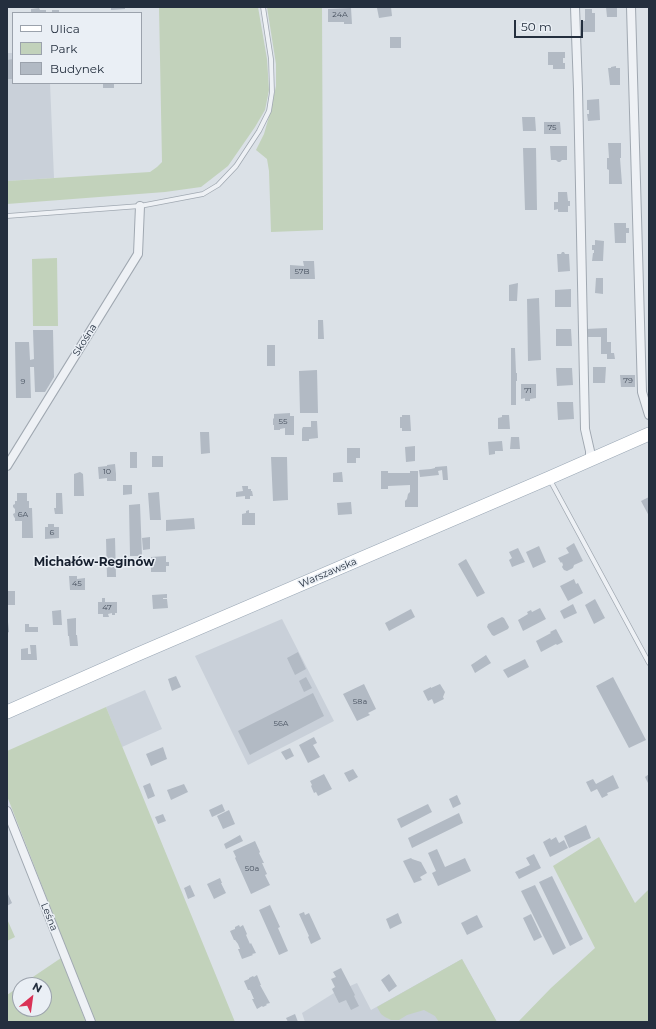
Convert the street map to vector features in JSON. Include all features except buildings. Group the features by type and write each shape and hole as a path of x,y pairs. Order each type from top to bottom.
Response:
{"main road":[{"name":"Warszawska","path":"7,712 649,434"}],"street":[{"path":"574,7 578,89 585,429 590,451 590,460"},
{"path":"631,7 642,392 649,415"},
{"name":"Skośna","path":"7,466 138,254 140,206"},
{"name":"Leśna","path":"7,811 91,1022"}],"lane":[{"path":"7,216 140,206 203,194 218,185 236,166 269,111 272,92 271,59 263,7"},
{"path":"549,478 649,664"}],"shaded area":[{"path":"7,53 12,53 12,84 50,84 54,178 7,181"},
{"path":"282,619 334,721 248,765 195,656"},
{"path":"145,690 162,729 122,747 106,707"},
{"path":"462,959 497,1022 305,1022 302,1013 334,993 357,983 371,1010"}],"green space":[{"path":"159,7 258,7 267,59 269,90 265,110 228,166 201,187 165,192 7,204 7,181 150,172 162,162"},
{"path":"267,7 322,7 323,230 271,232 269,171 267,159 256,150 264,134 276,86 276,64"},
{"path":"57,258 58,326 33,326 32,259"},
{"path":"106,707 235,1022 95,1022 7,796 7,751"},
{"path":"599,837 635,903 649,889 649,1022 518,1022 551,988 595,948 553,866"},
{"path":"7,919 15,937 7,941"},
{"path":"61,958 86,1022 7,1022 7,995 12,992 12,1017 52,1017 52,977 33,977"},
{"path":"462,959 497,1022 439,1022 435,1016 424,1010 407,1015 399,1020 391,1020 381,1014 377,1007"}],"district":[{"name":"Michałów-Reginów","path":"94,562"}]}
